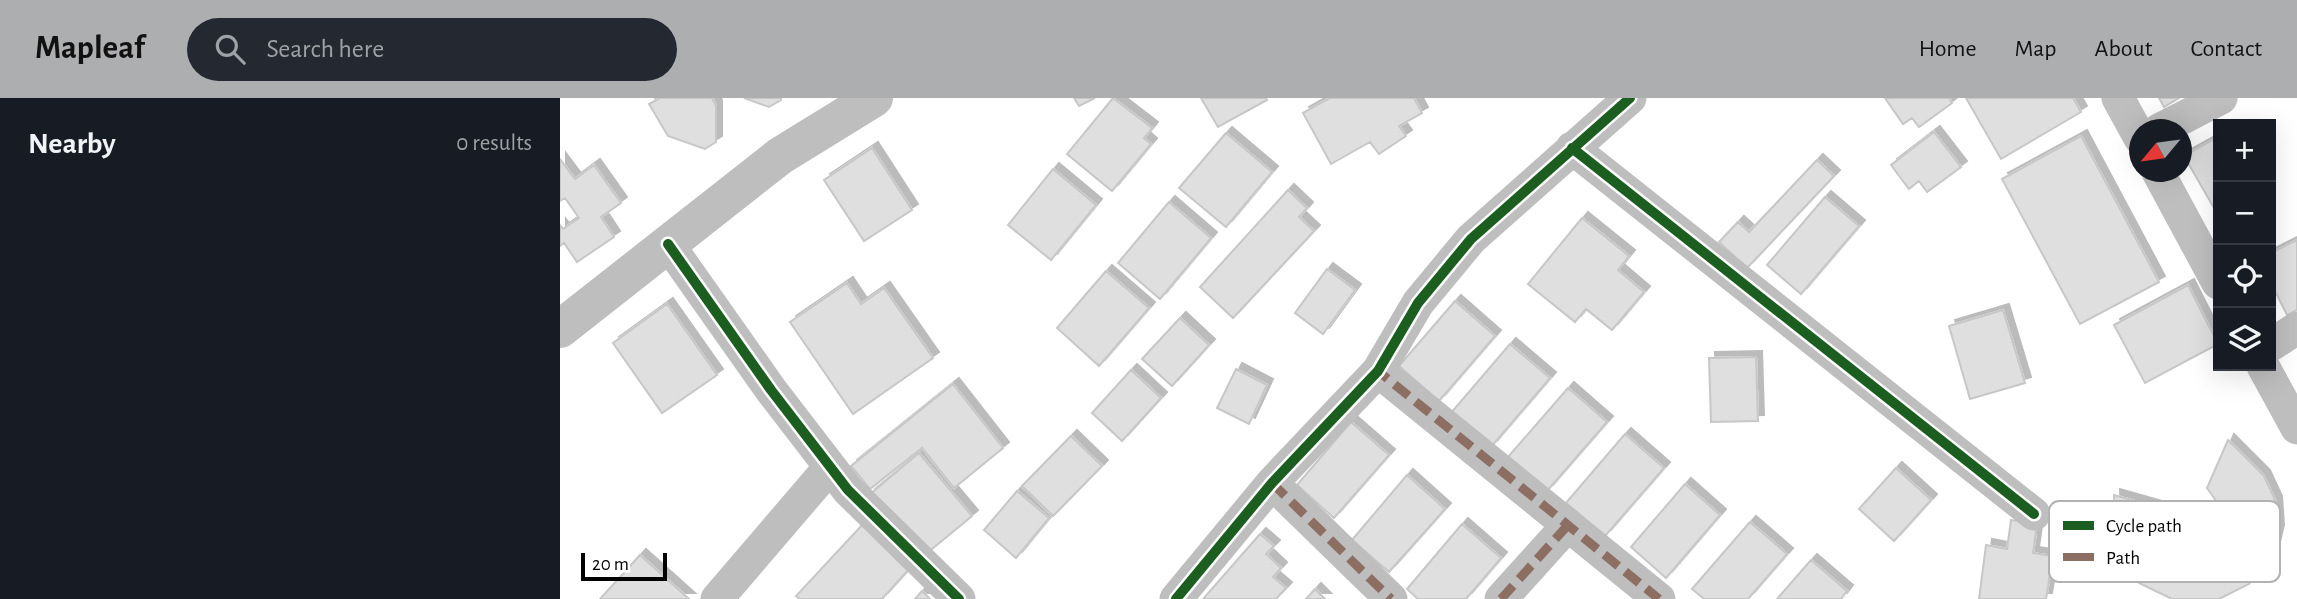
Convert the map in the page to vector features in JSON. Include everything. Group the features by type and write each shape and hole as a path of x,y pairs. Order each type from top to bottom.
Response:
{"street":[{"path":"560,329 780,156 874,98"},
{"path":"1176,599 1272,483 1378,371 1418,303 1471,239 1630,98"},
{"path":"2118,98 2130,119"},
{"path":"2180,119 2221,98"},
{"path":"1572,148 2034,514"},
{"path":"2163,182 2213,274"},
{"path":"668,244 771,390 848,490 959,599"},
{"path":"2276,342 2297,328"},
{"path":"1378,371 1659,599"},
{"path":"2266,371 2297,428"},
{"path":"717,599 830,467"},
{"path":"1272,483 1391,599"},
{"path":"1500,599 1568,525"}],"building":[{"path":"660,98 712,98 716,106 716,142 705,149 668,136 649,104"},
{"path":"744,98 781,98 781,100 769,107"},
{"path":"1074,98 1095,98 1079,106"},
{"path":"1113,98 1152,128 1144,138 1151,144 1112,191 1067,154"},
{"path":"1201,98 1266,98 1267,100 1218,127"},
{"path":"1330,98 1414,98 1422,113 1399,126 1406,136 1379,154 1370,142 1331,164 1303,113"},
{"path":"1885,98 1949,98 1952,103 1919,127 1912,118 1903,124"},
{"path":"1966,98 2073,98 2081,112 2001,159"},
{"path":"2159,98 2179,98 2164,107"},
{"path":"1934,132 1961,167 1927,192 1919,181 1909,189 1891,165"},
{"path":"1226,133 1272,172 1226,227 1179,188"},
{"path":"2081,136 2159,282 2080,324 2002,179"},
{"path":"2213,140 2213,206 2192,170 2192,152"},
{"path":"872,148 912,210 864,241 824,180"},
{"path":"560,159 575,179 594,165 621,203 601,217 614,237 577,262 564,243 560,246 560,225 563,229 579,218 565,198 560,201"},
{"path":"1817,160 1834,176 1747,268 1719,242 1738,222 1749,232"},
{"path":"1053,169 1096,205 1051,260 1008,225"},
{"path":"1288,190 1307,208 1299,217 1314,231 1233,318 1200,287"},
{"path":"1825,197 1859,226 1801,294 1767,265"},
{"path":"1169,202 1211,238 1160,299 1118,263"},
{"path":"1582,218 1629,256 1618,270 1644,292 1612,330 1586,309 1575,322 1528,284"},
{"path":"2297,240 2297,310 2287,315 2276,293 2276,250"},
{"path":"1327,269 1355,290 1323,334 1295,313"},
{"path":"1106,271 1149,308 1099,366 1057,328"},
{"path":"847,283 861,304 884,288 933,358 853,414 790,322"},
{"path":"2188,285 2213,334 2213,347 2145,383 2114,325"},
{"path":"1455,301 1495,336 1439,401 1399,366"},
{"path":"667,304 717,375 662,413 613,343"},
{"path":"2003,310 2025,383 1970,399 1949,326"},
{"path":"1180,318 1209,345 1172,386 1142,359"},
{"path":"1510,344 1550,378 1491,447 1451,413"},
{"path":"1756,357 1758,421 1711,422 1709,358"},
{"path":"1236,369 1267,385 1249,424 1217,408"},
{"path":"1131,370 1161,398 1122,441 1092,413"},
{"path":"953,384 1003,448 954,488 922,448 870,489 851,466"},
{"path":"1568,388 1607,422 1547,491 1508,457"},
{"path":"1351,422 1389,455 1334,518 1297,485"},
{"path":"1625,434 1664,468 1605,536 1566,503"},
{"path":"1071,436 1102,466 1053,516 1022,486"},
{"path":"2228,440 2264,476 2276,501 2216,501 2207,488"},
{"path":"919,453 972,516 921,558 869,495"},
{"path":"1896,468 1931,500 1894,541 1859,509"},
{"path":"1407,475 1445,509 1389,572 1352,540"},
{"path":"1685,484 1720,515 1666,578 1631,547"},
{"path":"1017,491 1049,518 1016,558 984,530"},
{"path":"2114,495 2135,501 2114,501"},
{"path":"2011,520 2037,524 2033,553 2049,555 2046,599 1979,599 1986,545 2007,549"},
{"path":"1750,522 1787,554 1748,599 1704,599 1692,589"},
{"path":"864,523 911,567 882,599 800,599 796,596"},
{"path":"1462,524 1501,558 1466,599 1418,599 1407,589"},
{"path":"1260,534 1274,546 1266,554 1281,568 1273,577 1286,588 1276,599 1203,599"},
{"path":"640,555 689,599 600,599"},
{"path":"1811,560 1847,591 1841,599 1777,599"},
{"path":"2251,582 2219,599 2172,599 2139,583"},
{"path":"1315,589 1325,599 1306,599"},
{"path":"922,591 930,599 915,599"}],"marked path":[{"path":"1374,375 1378,371 1659,599"},
{"path":"1272,483 1391,599"},
{"path":"1501,599 1568,525"}],"cycle path":[{"path":"1176,599 1272,483 1378,371 1418,303 1471,239 1630,98"},
{"path":"1572,148 2034,514"},
{"path":"668,244 771,390 848,490 959,599"}]}
